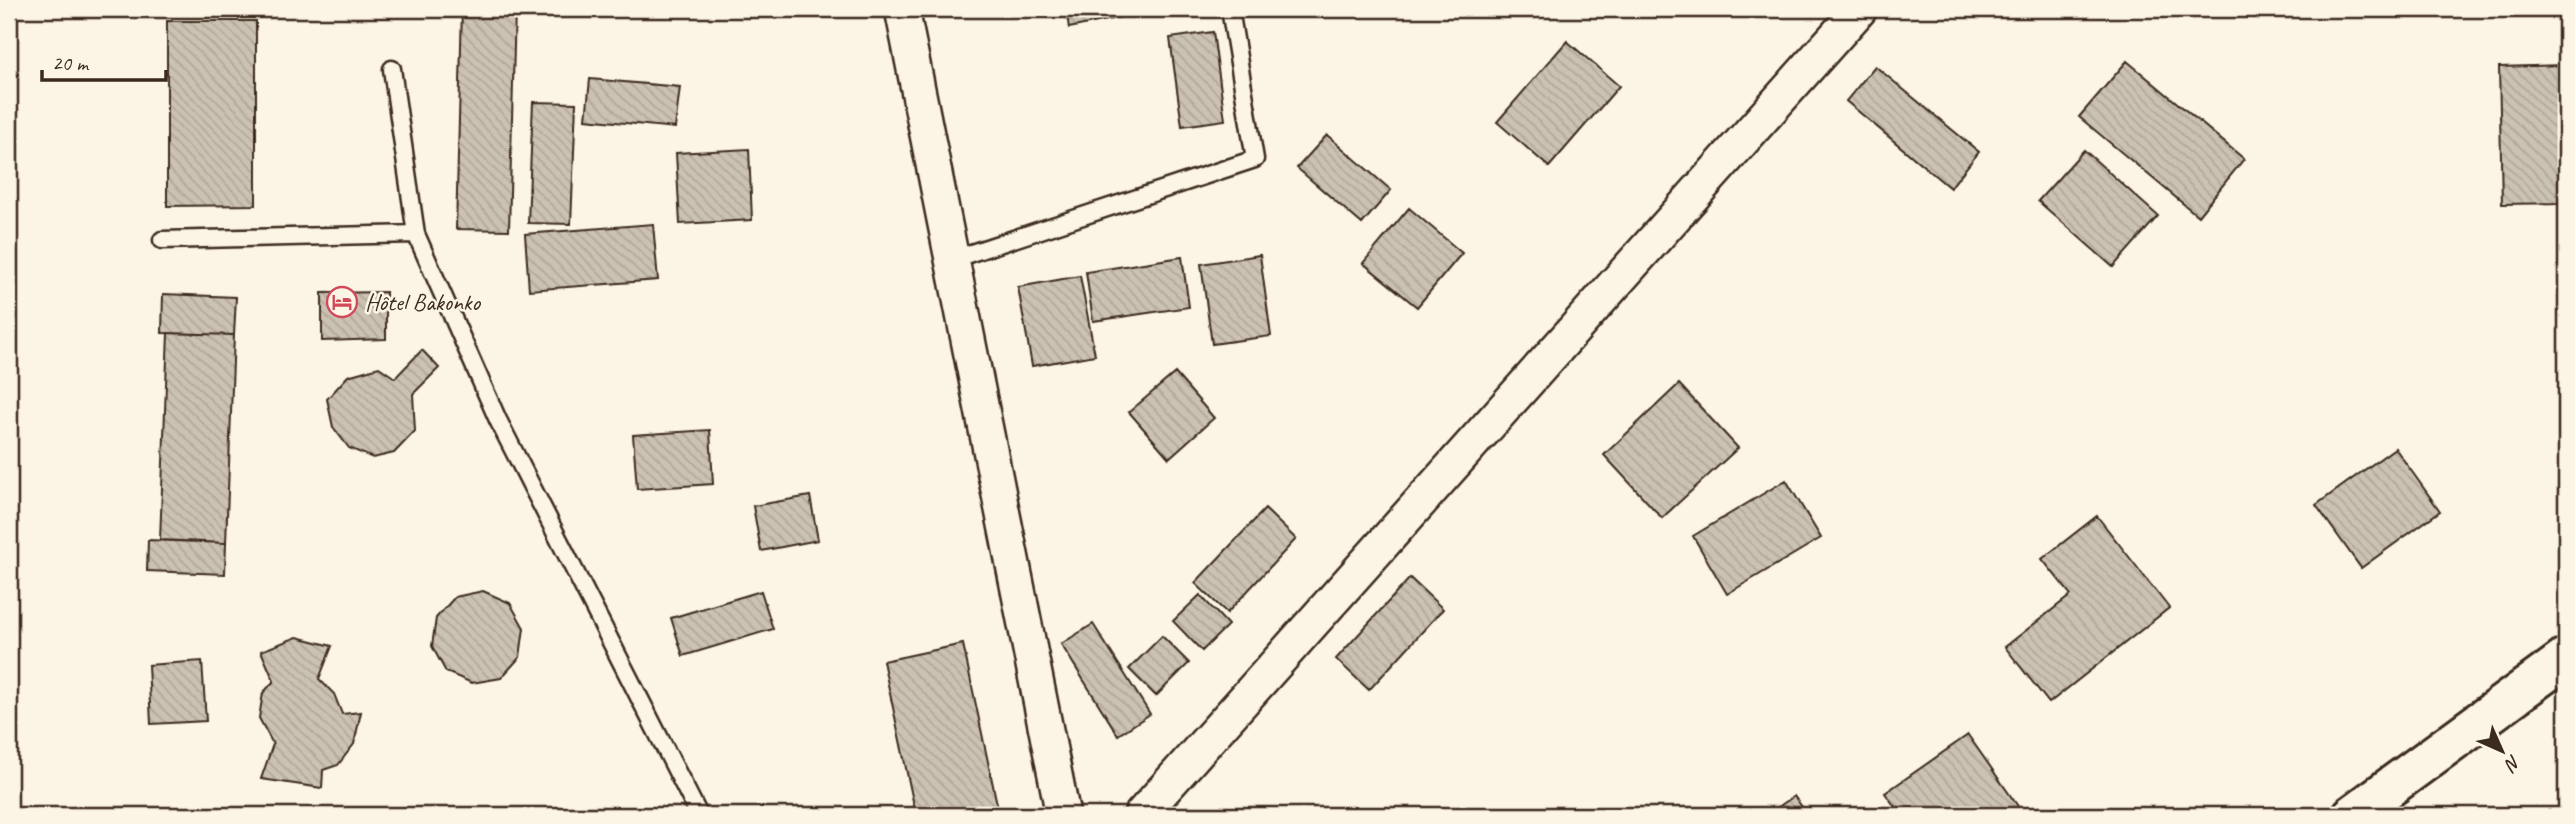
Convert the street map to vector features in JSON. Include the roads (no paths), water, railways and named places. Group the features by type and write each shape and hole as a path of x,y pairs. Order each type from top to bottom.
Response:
{"main road":[{"path":"2352,815 2566,658"}],"street":[{"path":"902,9 1063,815"},
{"path":"1140,815 1860,9"}],"lane":[{"path":"950,260 1255,159 1230,9"},
{"path":"392,69 416,234 498,420 699,815"},
{"path":"162,240 416,234"}],"place":[{"name":"Hôtel Bakonko","path":"342,302"}]}
